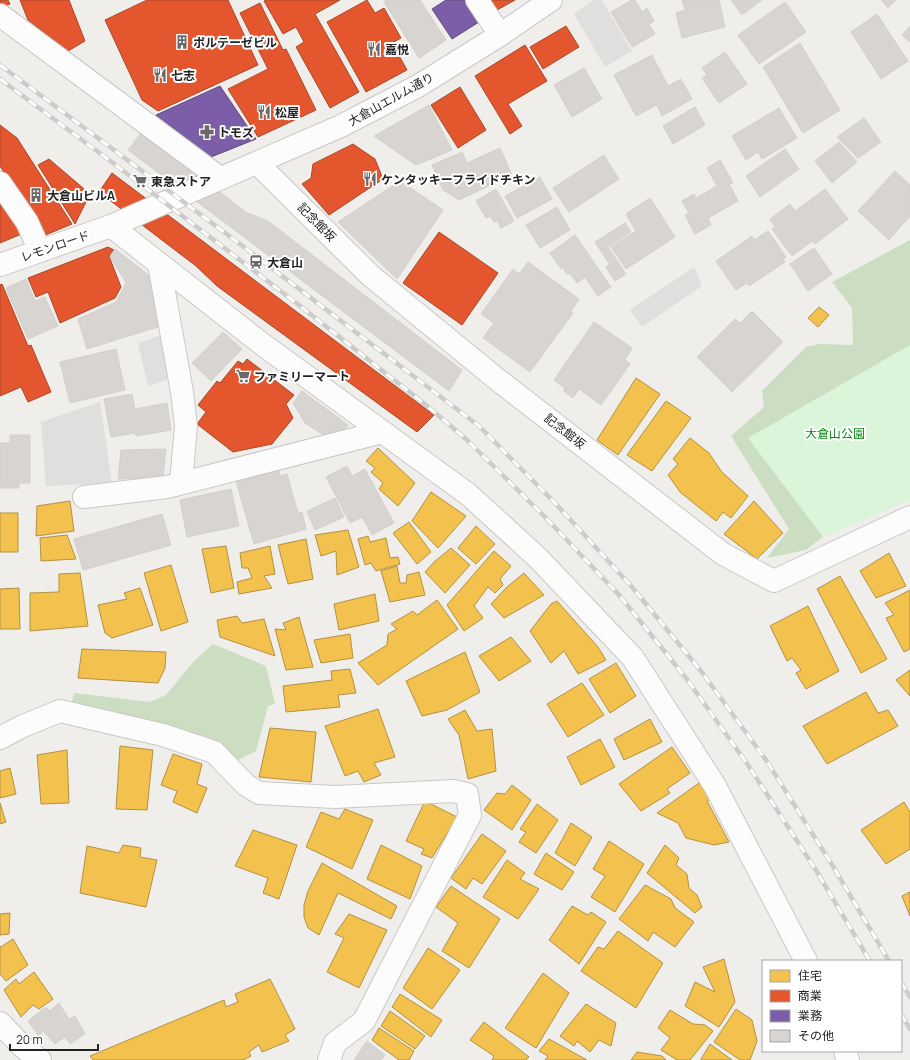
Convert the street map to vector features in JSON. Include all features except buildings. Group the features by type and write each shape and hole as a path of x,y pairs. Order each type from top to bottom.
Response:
{"street":[{"path":"477,0 500,35"},
{"name":"大倉山エルム通り","path":"220,178 342,126 418,86 500,35 551,0"},
{"path":"0,15 220,178"},
{"name":"記念館坂","path":"257,163 371,276 498,380 723,554 774,581 910,517"},
{"name":"レモンロード","path":"0,265 110,226 220,178"},
{"path":"0,183 27,222 40,251"},
{"path":"110,226 262,344 474,500 538,558 633,658 715,786 805,960"},
{"path":"159,264 182,392 186,426 181,483"},
{"path":"84,498 167,487 382,432"},
{"path":"0,738 23,726 60,711 163,735 214,752 246,785 260,793 335,796 453,791 467,794 470,815 364,1021 335,1043 329,1060"},
{"path":"0,1023 23,1046 40,1060"}],"green space":[{"name":"大倉山公園","path":"910,240 910,492 872,498 806,550 767,558 789,529 731,436 764,407 762,391 806,347 819,344 853,345 852,308 832,282"},
{"name":"大倉山公園","path":"910,345 910,500 823,537 748,438"},
{"path":"213,644 266,666 275,704 268,706 256,751 234,762 71,706 74,693 150,702 166,695 195,660"}],"shaded area":[{"path":"593,0 602,0 632,51 605,67 574,14"},
{"path":"694,267 702,286 642,327 630,310"},
{"path":"161,335 170,379 148,386 138,343"},
{"path":"100,402 112,483 46,486 41,422"}],"railway":[{"path":"0,65 248,250 479,426 556,504 632,587 701,671 766,760 834,868 888,960"},
{"path":"0,79 295,302 426,405 466,439 544,516 619,595 686,678 748,765 817,872 869,960"},
{"path":"902,984 910,997"},
{"path":"902,1016 910,1029"}],"place":[{"name":"ポルテーゼビル","path":"182,42"},
{"name":"嘉悦","path":"374,49"},
{"name":"七志","path":"160,75"},
{"name":"松屋","path":"264,112"},
{"name":"トモズ","path":"207,132"},
{"name":"ケンタッキーフライドチキン","path":"370,179"},
{"name":"東急ストア","path":"140,181"},
{"name":"大倉山ビルA","path":"36,195"},
{"name":"大倉山","path":"256,262"},
{"name":"ファミリーマート","path":"243,376"}]}
